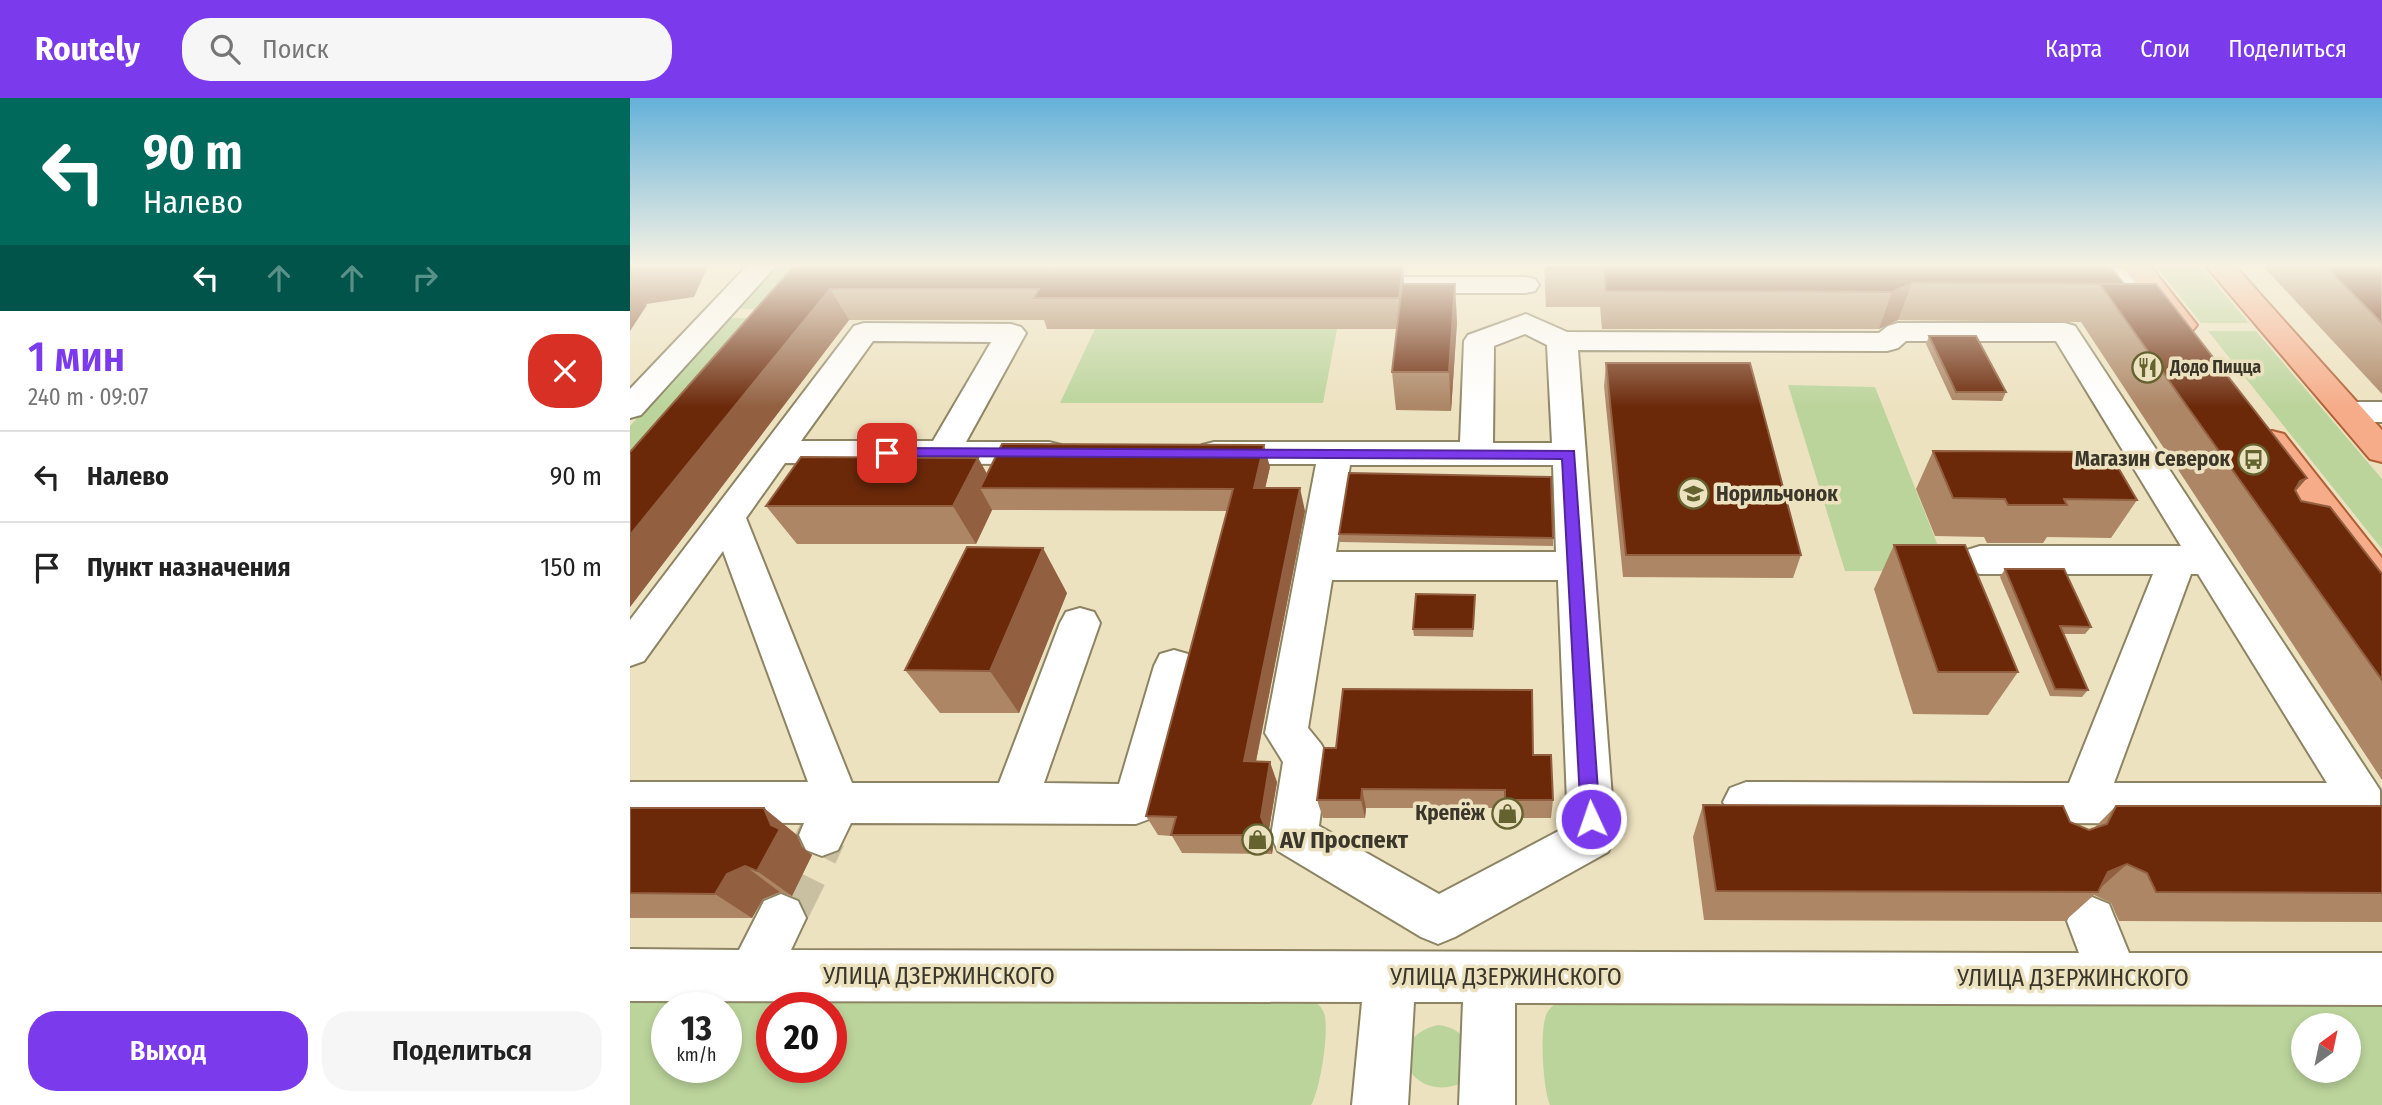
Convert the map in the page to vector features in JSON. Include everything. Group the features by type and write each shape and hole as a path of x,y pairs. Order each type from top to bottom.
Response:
{"main road":[{"path":"2172,313 2198,347"},
{"path":"2261,313 2382,451"},
{"path":"2254,419 2382,585"}],"street":[{"path":"630,408 718,313"},
{"path":"1526,313 1526,323"},
{"path":"1476,454 1479,341 1526,323 1562,341 1887,342 1898,332 2065,332 2364,804 2062,815 1746,802"},
{"path":"630,650 864,332 1011,333 948,453"},
{"path":"1380,1105 1413,977 1438,920 1592,837 1562,341"},
{"path":"630,365 675,359"},
{"path":"2348,412 2382,412"},
{"path":"775,452 1083,453"},
{"path":"1179,453 1569,454"},
{"path":"1335,454 1286,733 1306,757 1294,836 1438,920"},
{"path":"728,517 830,819"},
{"path":"2295,529 2339,529"},
{"path":"1980,560 2198,544"},
{"path":"2062,815 2198,544"},
{"path":"1315,566 1576,566"},
{"path":"1014,803 1080,623"},
{"path":"630,802 830,819 1014,803 1136,804 1174,666"},
{"path":"753,975 781,918"},
{"path":"2091,921 2114,978"},
{"name":"УЛИЦА ДЗЕРЖИНСКОГО","path":"630,975 2382,979"},
{"path":"1488,1105 1489,977"}],"green space":[{"path":"2193,313 2240,313 2249,323 2201,323"},
{"path":"728,318 758,318 630,464 630,426"},
{"path":"1095,329 1337,329 1323,403 1060,403"},
{"path":"2208,331 2256,331 2382,479 2382,549"},
{"path":"1788,385 1875,387 1948,571 1845,571"},
{"path":"630,996 651,996 651,1083 742,1083 742,996 756,996 756,1083 847,1083 847,996 1309,997 1321,1008 1326,1021 1323,1060 1318,1087 1311,1105 630,1105"},
{"path":"1563,999 2382,999 2382,1105 1550,1105 1544,1073 1543,1031 1547,1013"},
{"path":"1438,1025 1455,1030 1468,1043 1462,1083 1443,1087 1428,1085 1416,1078 1408,1067 1406,1055 1410,1043 1420,1032"}],"building":[{"path":"753,313 810,313 630,535 630,452"},
{"path":"1399,313 1453,313 1449,372 1392,372"},
{"path":"2121,313 2179,313 2307,478 2300,481 2295,490 2301,501 2330,507 2382,574 2382,680"},
{"path":"2372,313 2382,313 2382,323"},
{"path":"1929,336 1976,336 2006,392 1956,392"},
{"name":"Норильчонок","path":"1606,363 1750,363 1801,555 1626,555"},
{"path":"1002,444 1264,445 1254,488 1300,488 1244,761 1270,762 1261,817 1266,829 1264,835 1171,835 1176,817 1146,816 1233,489 980,488"},
{"path":"1933,451 2109,452 2137,500 2064,499 2067,505 2008,505 2005,499 1953,498"},
{"path":"801,457 978,458 953,506 766,506"},
{"path":"1349,473 1551,477 1553,538 1339,534"},
{"path":"1894,545 1965,545 2018,672 1938,672"},
{"path":"967,547 1043,548 990,671 905,670"},
{"path":"2005,569 2064,569 2091,627 2060,626 2088,690 2055,689"},
{"path":"1416,594 1475,595 1473,629 1413,629"},
{"path":"1343,689 1532,690 1533,755 1551,755 1553,800 1505,800 1505,790 1362,789 1361,800 1317,800 1324,748 1336,748"},
{"path":"1703,805 2063,806 2070,822 2089,830 2107,824 2116,806 2382,806 2382,893 2156,892 2147,873 2127,864 2108,872 2098,892 1716,891"},
{"path":"630,808 764,808 771,825 780,829 757,871 745,866 727,874 715,894 630,893"}],"tunnel":[{"path":"781,918 822,835"}],"place":[{"name":"Додо Пицца","path":"2147,367"},
{"name":"Магазин Северок","path":"2253,459"},
{"name":"Норильчонок","path":"1693,494"},
{"name":"Крепёж","path":"1508,813"},
{"name":"AV Проспект","path":"1257,840"}],"route":[{"path":"887,453 1569,454 1591,819"}]}
